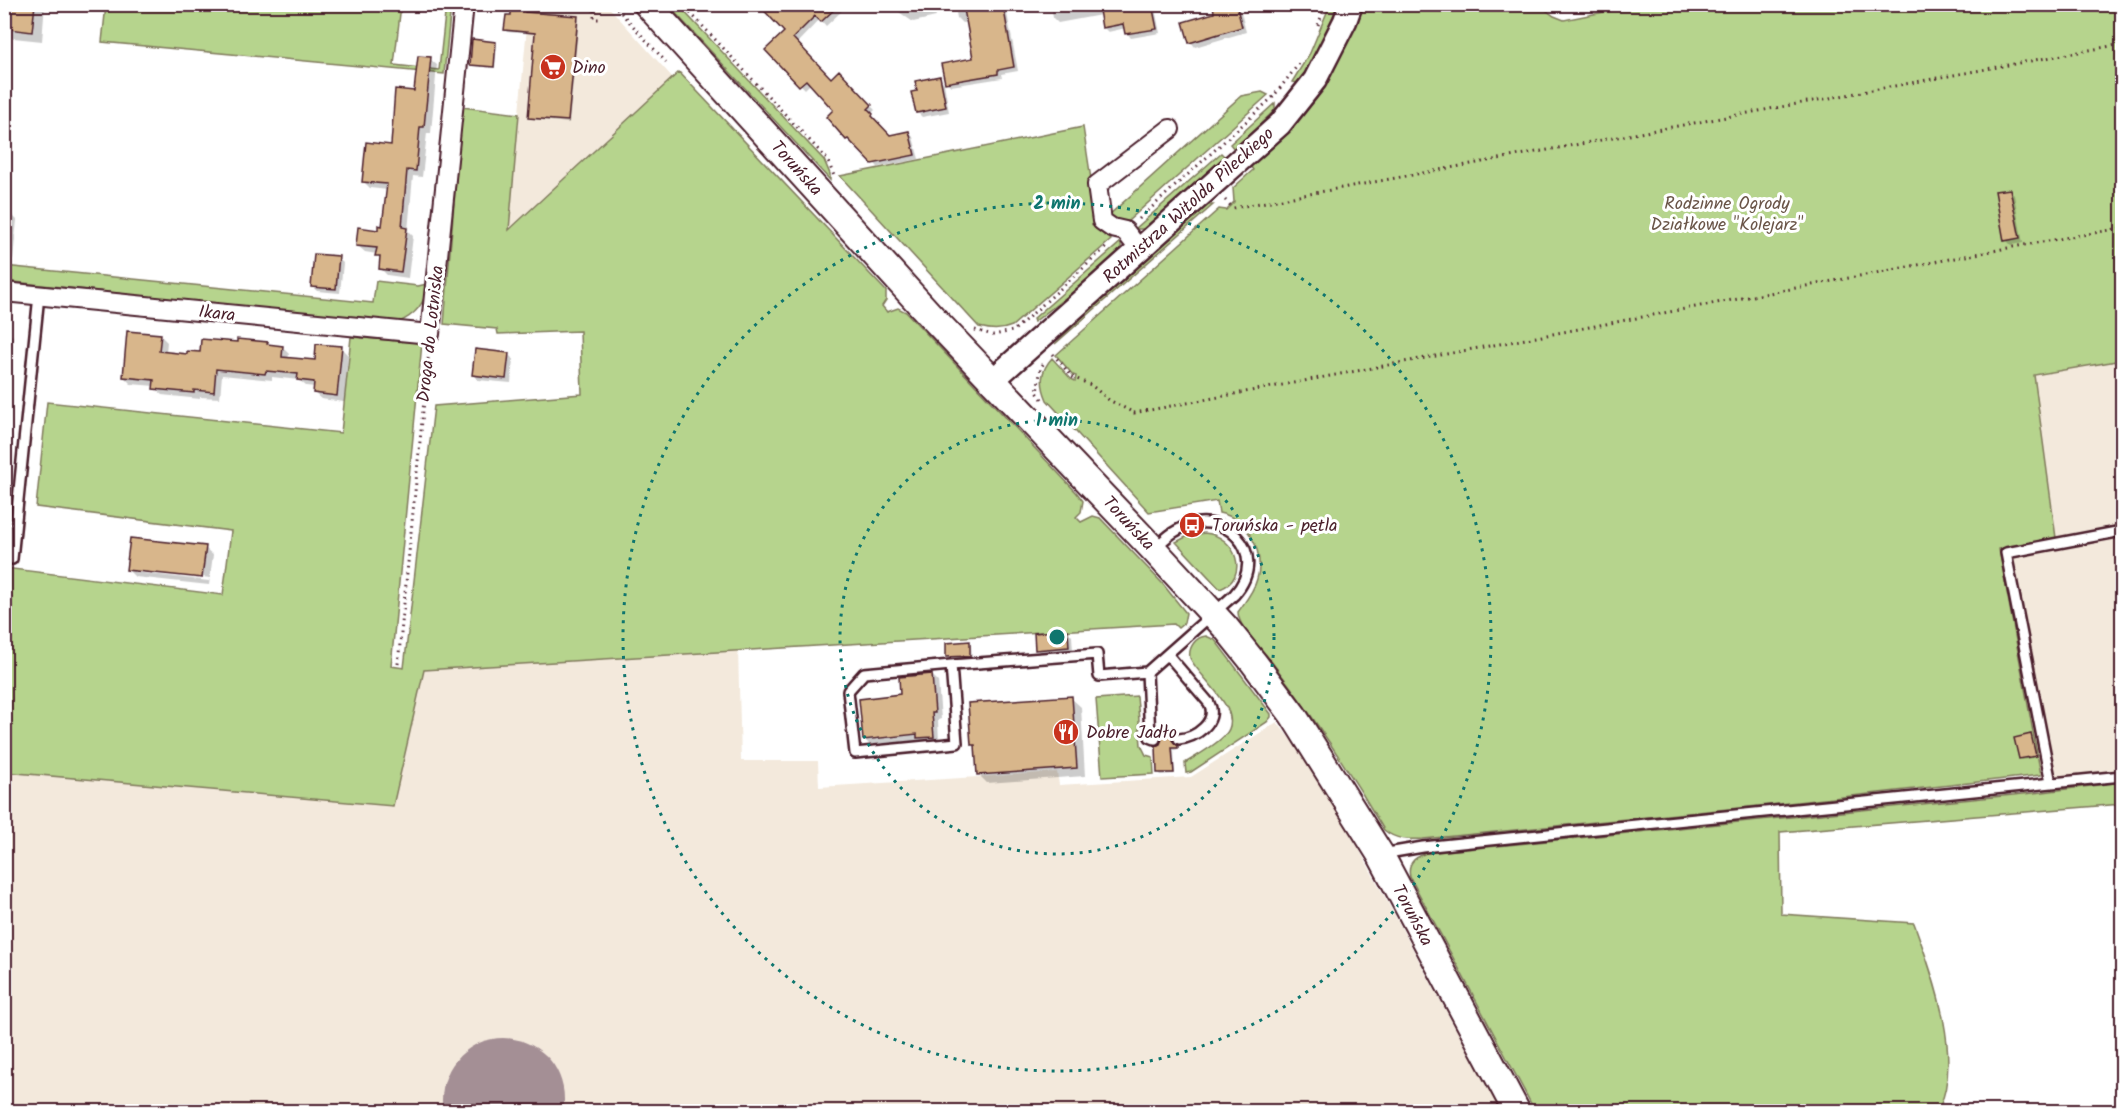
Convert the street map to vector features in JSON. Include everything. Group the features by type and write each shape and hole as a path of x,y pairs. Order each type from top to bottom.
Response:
{"main road":[{"name":"Toruńska","path":"647,4 931,316 1154,550 1212,614 1293,715 1380,854 1517,1112"}],"street":[{"name":"Droga do Lotniska","path":"430,334 464,4"},
{"name":"Rotmistrza Witolda Pileckiego","path":"993,380 1280,124 1315,80 1351,4"},
{"path":"1139,249 1125,231 1112,228 1102,221 1097,185 1170,129"},
{"name":"Ikara","path":"4,292 430,334"}],"lane":[{"path":"12,559 39,295"},
{"path":"951,665 957,743 855,753 848,691 864,673 951,665 1097,654 1099,676 1147,672 1168,656 1240,588 1248,563 1245,547 1236,534 1222,525 1215,524 1192,525 1177,530 1154,550"},
{"path":"2051,783 2006,553 2122,531"},
{"path":"1168,656 1209,703 1212,710 1209,721 1192,737 1179,739"},
{"path":"1147,672 1150,737 1155,740"},
{"path":"1380,854 1423,847 2122,776"}],"path":[{"path":"594,4 594,19 602,19"},
{"path":"613,4 666,62"},
{"path":"682,4 827,159 837,181"},
{"path":"1317,28 1326,4"},
{"path":"1224,199 1233,208 2122,44"},
{"path":"973,329 993,334 1013,331 1273,97 1306,54"},
{"path":"1052,353 1072,377 1091,385 1108,400 1134,413 1989,251 2122,228"},
{"name":"Droga do Lotniska","path":"398,664 430,334"}],"shaded area":[{"path":"529,5 607,5 673,78 508,231"},
{"path":"2122,360 2122,782 2043,792 1999,548 2056,537 2034,375"},
{"path":"738,649 741,761 818,761 819,787 1057,772 1059,785 1191,777 1277,722 1307,761 1360,851 1500,1111 5,1111 4,772 393,806 424,670"}],"green space":[{"name":"Rodzinne Ogrody Działkowe \"Kolejarz\"","path":"1644,4 2122,5 2122,360 2034,375 2056,538 1999,549 2041,775 1779,804 1423,839 1398,838 1384,830 1316,723 1242,625 1238,612 1254,588 1259,569 1256,548 1246,529 1229,516 1219,513 1217,501 1149,512 1047,400 1042,383 1043,373 1052,358 1075,381 1076,376 1056,355 1219,209 1226,210 1234,202 1233,188 1253,170 1249,164 1325,83 1342,53 1361,5 1539,5 1564,20"},
{"path":"106,5 401,5 394,65 439,70 446,5 451,5 444,74 102,42"},
{"path":"668,5 678,5 824,160 830,180"},
{"path":"1330,5 1338,5 1315,56 1299,83 1292,82 1310,53"},
{"path":"679,72 886,291 886,300 882,306 887,312 898,308 906,312 1077,493 1083,501 1081,512 1076,517 1081,522 1093,516 1100,518 1162,583 1186,613 1184,623 1178,628 1174,624 424,670 393,806 5,772 5,568 223,595 231,531 36,507 47,402 341,433 351,337 422,343 391,666 404,668 434,406 582,394 580,331 498,334 497,329 444,324 462,107 519,114 509,230"},
{"path":"1262,92 1268,95 1128,221 1107,217 1241,96"},
{"path":"1275,103 1275,110 1234,149 1230,144"},
{"path":"1083,127 1098,225 1111,240 1012,326 1003,329 979,327 840,176"},
{"path":"1221,153 1225,157 1146,229 1135,229"},
{"path":"1206,205 1213,205 1055,344 1105,293"},
{"path":"1121,242 1121,250 1091,278 1034,322 1033,319"},
{"path":"4,266 373,303 376,281 418,286 427,284 422,303 409,317 397,323 5,281"},
{"path":"1204,533 1225,541 1236,558 1235,576 1229,584 1220,589 1176,542"},
{"path":"1206,636 1215,640 1271,717 1267,722 1191,772 1186,773 1185,763 1215,744 1230,727 1230,717 1226,706 1190,658 1190,650 1194,643"},
{"path":"1137,696 1141,745 1146,755 1153,757 1154,774 1102,777 1096,699"},
{"path":"2122,782 2122,804 1780,832 1781,914 1914,923 1937,992 1947,1042 1948,1067 1945,1090 1938,1111 1535,1111 1409,872 1412,862 1426,853 2043,792"}],"building":[{"path":"4,4 35,4 32,32 9,29 10,27 4,26"},
{"path":"758,4 840,4 821,22 815,16 793,38 831,78 839,70 872,105 868,109 873,114 872,116 890,135 909,131 915,155 872,164 848,139 846,140 826,117 833,110 806,80 799,86 765,50 784,32"},
{"path":"963,4 1003,4 1014,67 998,70 998,74 945,83 941,64 973,58"},
{"path":"1098,4 1152,4 1157,29 1125,34 1123,24 1102,28"},
{"path":"1213,4 1236,4 1242,27 1189,43 1183,22 1214,13"},
{"name":"Dino","path":"511,8 525,10 525,12 578,16 568,121 528,118 535,33 504,30 506,15 511,15"},
{"path":"472,39 496,42 494,67 470,65"},
{"path":"418,56 431,57 424,127 420,127 416,171 407,170 402,227 407,228 401,272 379,269 380,256 375,256 377,248 356,246 358,227 378,230 378,225 382,226 387,184 362,182 366,142 391,145 395,89 414,91"},
{"path":"940,76 946,107 916,113 911,92 917,91 915,81"},
{"path":"2010,189 2020,238 2004,241 1995,191"},
{"path":"314,254 339,256 336,289 311,287"},
{"path":"127,331 161,334 159,351 187,354 187,351 200,352 201,339 268,342 267,344 283,346 282,357 315,360 316,344 342,346 337,396 313,393 314,382 297,380 298,374 266,371 265,374 216,369 214,392 194,390 194,393 153,389 154,380 123,377"},
{"path":"475,349 509,353 506,379 472,375"},
{"path":"130,538 206,546 202,578 126,570"},
{"path":"1068,630 1069,647 1035,650 1034,633"},
{"path":"970,641 970,656 946,657 946,643"},
{"path":"932,674 934,737 917,738 917,734 863,740 859,699 900,694 899,677"},
{"path":"1072,696 1077,768 977,775 975,745 971,745 968,703"},
{"path":"1156,731 1177,731 1172,740 1178,746 1178,748 1172,748 1174,773 1157,773 1156,746 1162,739"},
{"path":"2031,734 2036,756 2019,759 2014,738"}],"runway":[{"path":"503,1099 503,1112"}],"place":[{"name":"Dino","path":"553,67"},
{"name":"Toruńska - pętla","path":"1192,525"},
{"name":"Dobre Jadło","path":"1066,732"}]}
